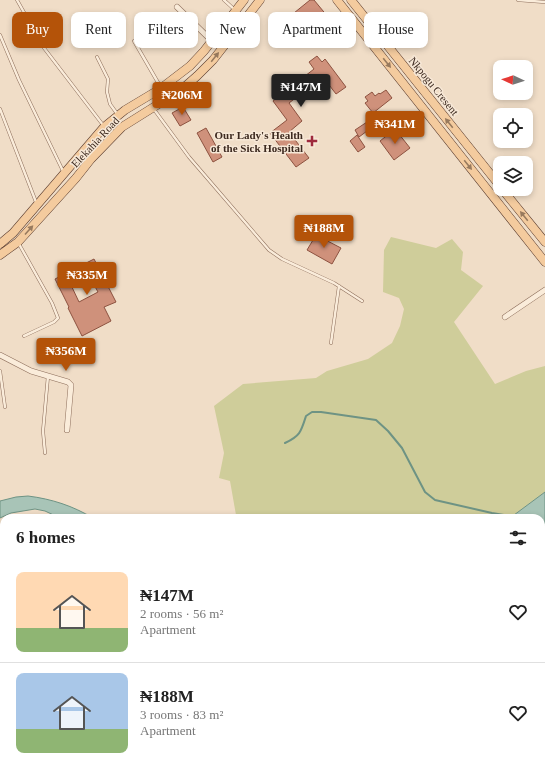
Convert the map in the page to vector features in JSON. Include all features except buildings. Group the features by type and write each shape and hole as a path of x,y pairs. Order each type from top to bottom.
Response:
{"main road":[{"name":"Elekahia Road","path":"236,11 244,0"},
{"name":"Elekahia Road","path":"0,255 18,242 122,127 181,90 197,76 213,60 260,0"},
{"name":"Nkpogu Cresent","path":"337,0 545,262"},
{"name":"Nkpogu Cresent","path":"351,0 493,177"},
{"name":"Elekahia Road","path":"0,244 13,233 104,127 118,116 162,88 190,66 206,48"},
{"path":"508,196 545,242"}],"street":[{"path":"177,7 206,35"},
{"path":"505,317 545,290"},
{"path":"0,355 31,371 68,382 71,385 67,430"}],"lane":[{"path":"17,0 44,48 104,127"},
{"path":"224,0 236,11"},
{"path":"518,0 545,2"},
{"path":"0,36 19,80 64,174"},
{"path":"138,48 162,88"},
{"path":"97,57 108,79 107,92 110,104 118,116"},
{"path":"153,108 189,157 269,250 282,259 302,267 339,286 362,301"},
{"path":"0,109 37,205"},
{"path":"18,242 52,303 58,318 54,322 24,336"},
{"path":"331,343 339,286"},
{"path":"0,371 4,407"},
{"path":"45,454 43,431 48,376"}],"shaded area":[{"path":"391,237 436,248 452,239 463,252 461,270 483,286 454,322 495,384 526,371 545,366 545,492 515,514 236,514 230,481 219,478 224,453 214,406 243,384 316,378 327,371 368,359 392,343 400,326 404,309 399,298 383,292 384,250"},
{"path":"545,492 545,514 515,514"},
{"path":"28,496 45,499 62,504 86,514 51,514 35,509 9,514 0,514 0,501"}],"waterway":[{"path":"285,443 297,436 306,416 312,412 376,420 388,431 402,448 425,492 435,500 498,514"}],"place":[{"name":"Our Lady's Health of the Sick Hospital","path":"312,141"}]}
